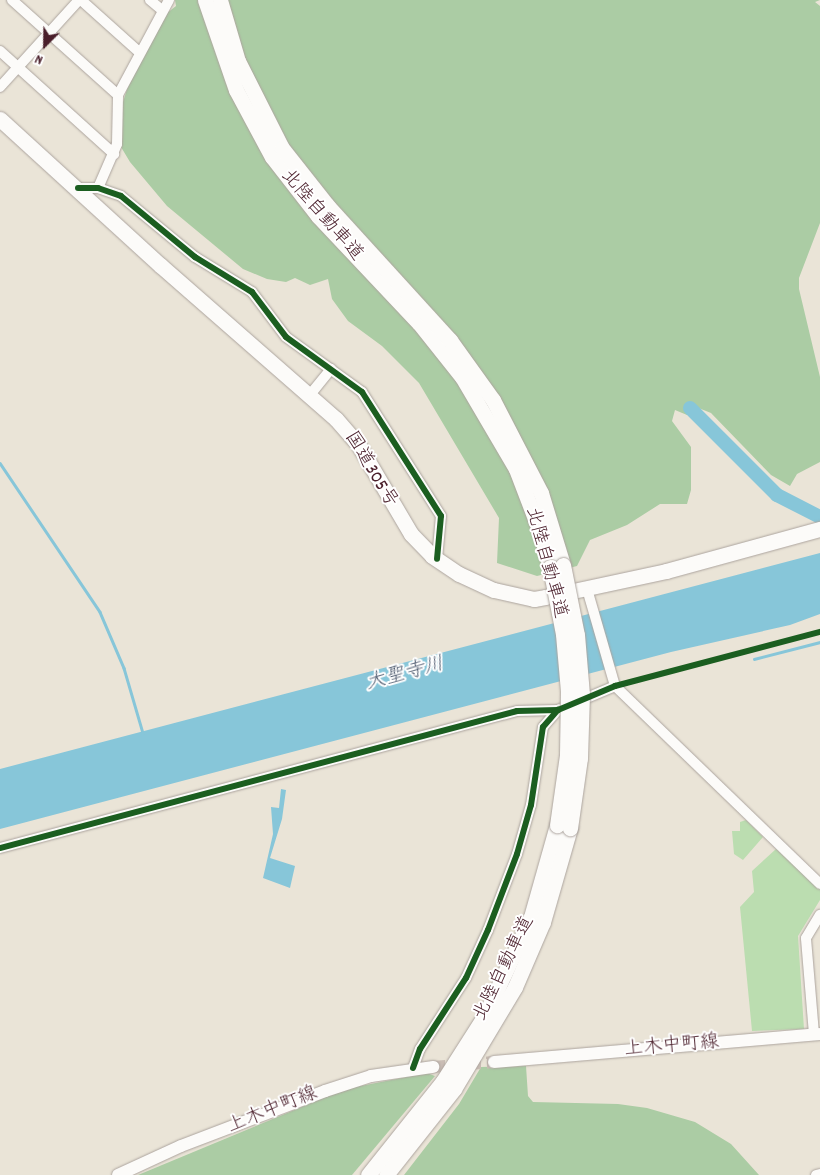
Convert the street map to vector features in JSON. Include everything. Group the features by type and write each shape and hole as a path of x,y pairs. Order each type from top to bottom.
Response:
{"highway":[{"name":"北陸自動車道","path":"206,0 236,90 272,157 318,216 418,323 462,377 516,469 540,532 557,566"},
{"name":"北陸自動車道","path":"220,0 238,61 282,148 333,212 450,340 493,400 537,486 577,635 582,694 580,758 544,922 510,996 454,1089 386,1175"},
{"name":"国道305号","path":"0,119 78,188 160,265 310,396 353,437 401,521 437,559 482,586 534,599 588,594 820,529"},
{"name":"北陸自動車道","path":"368,1175 443,1081 485,1015 531,917 564,826"}],"main road":[{"name":"上木中町線","path":"494,1062 817,1034"},
{"name":"上木中町線","path":"118,1175 181,1146 325,1091 371,1076 413,1068 434,1067"}],"street":[{"path":"12,0 118,95"},
{"path":"0,87 80,0 139,52"},
{"path":"150,0 162,10"},
{"path":"98,188 117,144 118,95 139,52 169,0"},
{"path":"0,51 114,154"},
{"path":"78,188 98,188 121,196 195,258 241,284 270,312 286,337 362,392 433,500 442,525 437,559"},
{"path":"310,396 331,368"},
{"path":"588,594 615,686 820,884"},
{"path":"0,848 518,712 558,710 615,686"},
{"path":"413,1068 420,1050 466,978 488,930 517,854 531,805 543,728 558,710"},
{"path":"817,1034 806,938 820,916"},
{"path":"816,1175 820,1174"}],"green space":[{"path":"175,0 820,0 815,2 820,6 820,223 799,278 799,289 820,377 820,462 797,474 790,486 771,475 711,413 696,407 687,415 675,410 672,421 691,447 691,490 687,504 660,504 627,525 590,540 577,566 537,576 497,563 499,518 419,383 382,346 348,321 332,299 328,279 310,285 295,278 286,282 267,279 243,269 167,206 130,162 121,147 123,102 133,70 162,17 176,6"},
{"path":"746,820 763,837 743,860 734,854 732,831 740,831 740,822"},
{"path":"776,849 820,889 820,900 798,936 804,1029 752,1031 740,907 754,892 752,871"},
{"path":"526,1066 528,1096 533,1102 618,1104 647,1108 695,1122 731,1144 759,1175 404,1175 459,1104 481,1067"},
{"path":"427,1073 435,1076 352,1175 138,1175 345,1089"}],"water":[{"name":"大聖寺川","path":"820,553 820,614 790,625 671,652 0,829 0,769"},
{"path":"281,789 286,790 282,819 270,858 295,866 290,888 263,878 273,834 271,807 279,808"}],"waterway":[{"path":"690,408 777,495 820,517"},
{"path":"0,463 100,612 124,668 143,733"},
{"path":"754,659 820,642"}],"tunnel":[{"path":"433,1067 494,1062"}],"cycle path":[{"path":"78,188 98,188 121,196 195,257 252,292 286,337 362,392 441,516 437,559"},
{"path":"0,848 517,711 558,710 615,686 820,632"},
{"path":"413,1068 420,1049 466,978 488,930 517,854 531,805 543,727 558,710"}]}
